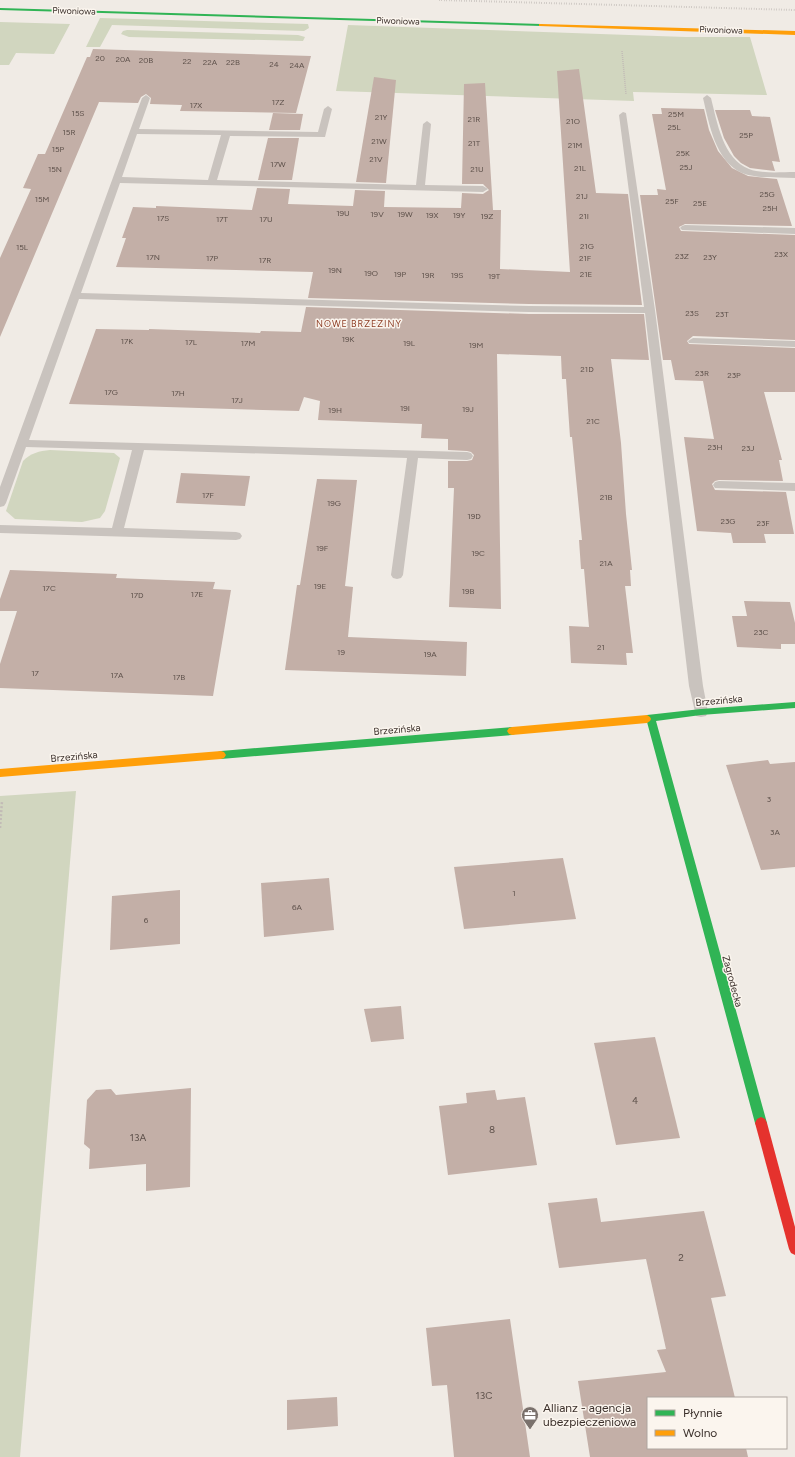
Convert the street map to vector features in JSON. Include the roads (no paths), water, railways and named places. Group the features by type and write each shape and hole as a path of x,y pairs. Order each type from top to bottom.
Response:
{"street":[{"name":"Piwoniowa","path":"0,9 795,33"},
{"name":"Brzezińska","path":"0,773 651,719 701,712 795,705"},
{"name":"Zagrodecka","path":"651,719 795,1249"}],"lane":[{"path":"0,503 146,98"},
{"path":"707,98 716,133 729,159 745,171 795,175"},
{"path":"134,130 322,135 328,109"},
{"path":"622,115 650,310 694,671 701,712"},
{"path":"420,186 427,124"},
{"path":"212,182 226,133"},
{"path":"117,180 420,186 483,189"},
{"path":"685,228 795,231"},
{"path":"74,296 529,309 650,310"},
{"path":"693,341 795,344"},
{"path":"22,443 467,456"},
{"path":"117,532 139,447"},
{"path":"397,575 413,454"},
{"path":"719,484 795,487"},
{"path":"0,529 236,536"}],"railway":[{"path":"439,0 795,10"}],"place":[{"name":"Allianz - agencja ubezpieczeniowa","path":"530,1430"}],"district":[{"name":"NOWE BRZEZINY","path":"359,324"}]}
